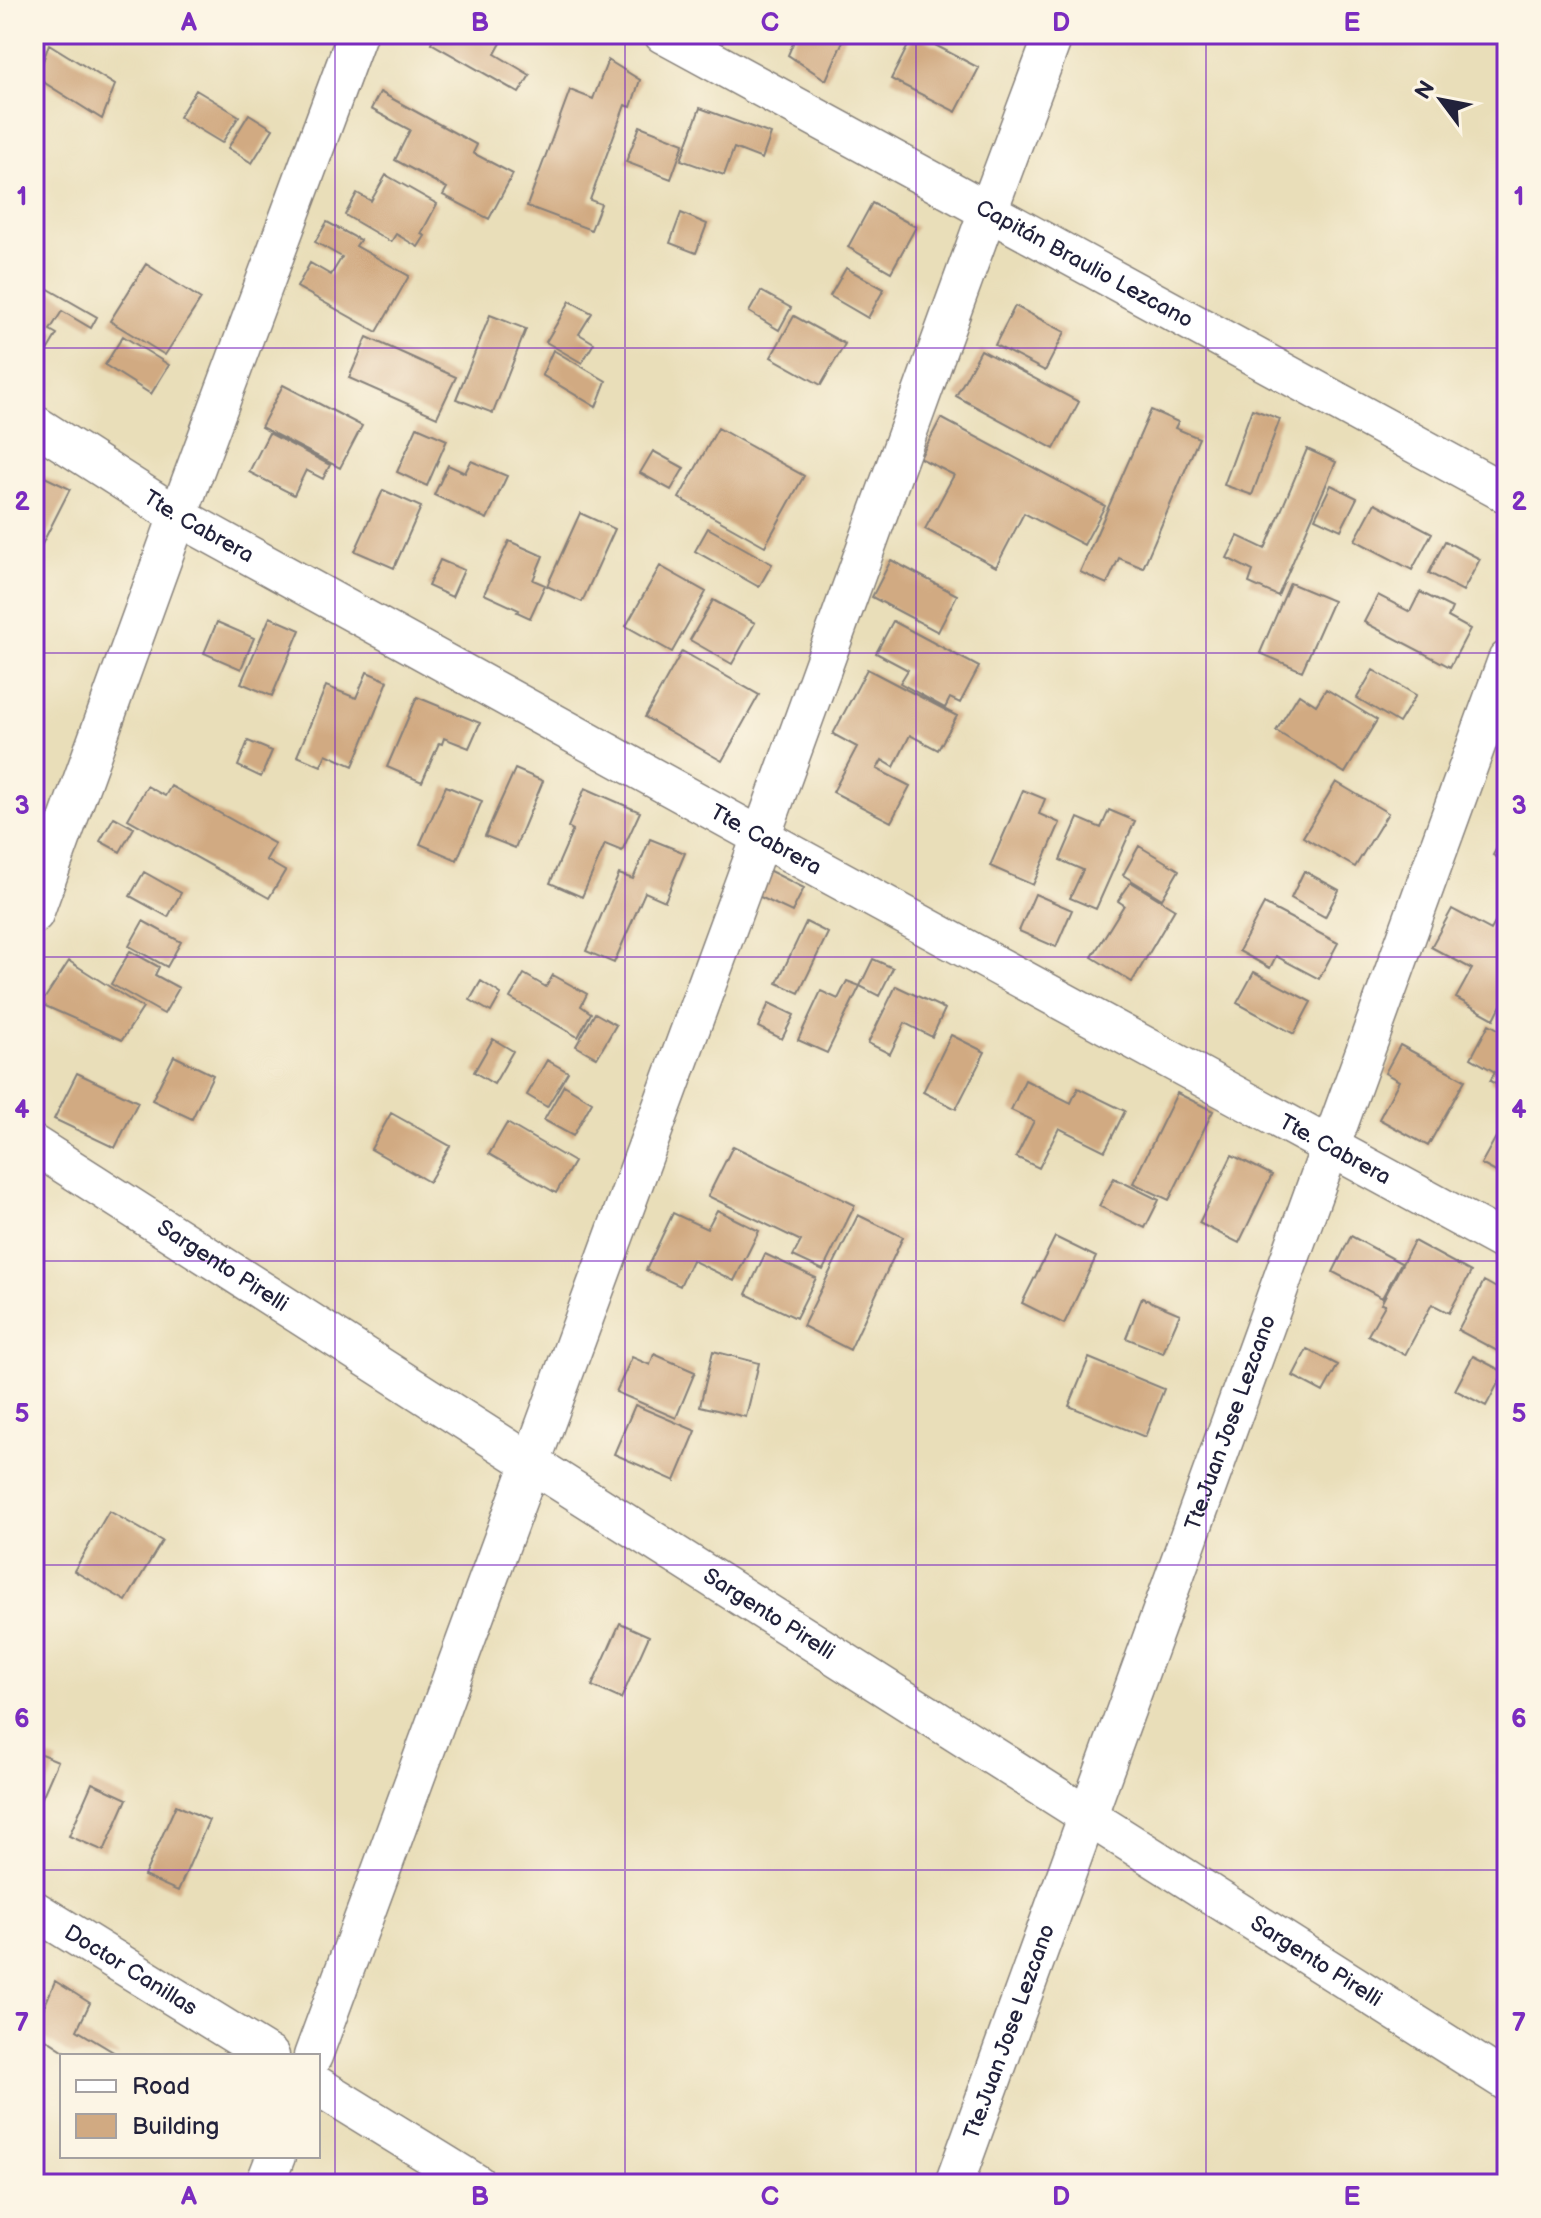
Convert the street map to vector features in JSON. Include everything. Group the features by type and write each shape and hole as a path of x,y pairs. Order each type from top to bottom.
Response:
{"street":[{"path":"34,914 357,34"},
{"name":"Capitán Braulio Lezcano","path":"663,34 1507,494"},
{"path":"314,2054 1054,34"},
{"name":"Tte. Cabrera","path":"34,424 178,516 1507,1243"},
{"name":"Tte.Juan Jose Lezcano","path":"954,2184 1507,660"},
{"name":"Sargento Pirelli","path":"34,1145 1507,2082"},
{"name":"Doctor Canillas","path":"34,1910 267,2054"},
{"path":"320,2087 477,2184"},
{"path":"265,2184 275,2158"}],"building":[{"path":"435,34 506,34 495,54 530,75 519,93 431,43"},
{"path":"797,34 846,34 826,80 788,55"},
{"path":"914,34 979,68 956,112 891,79"},
{"path":"49,44 115,85 102,119 37,78"},
{"path":"608,60 640,80 631,107 625,105 590,200 601,204 591,230 527,206 570,90 593,99"},
{"path":"196,90 239,116 222,143 179,117"},
{"path":"380,92 477,145 473,153 513,174 489,219 443,195 447,188 395,160 410,130 371,109"},
{"path":"700,108 771,134 762,159 734,148 724,175 681,160"},
{"path":"249,114 273,129 252,163 228,148"},
{"path":"640,126 684,143 671,179 626,162"},
{"path":"386,175 437,204 421,234 425,236 418,247 396,234 391,242 345,215 357,193 371,201"},
{"path":"872,203 916,227 891,272 848,247"},
{"path":"681,213 707,224 696,253 670,243"},
{"path":"327,222 360,240 356,246 409,276 377,332 297,287 310,263 331,275 342,257 315,242"},
{"path":"146,264 201,299 165,355 110,321"},
{"path":"846,268 884,289 868,318 830,296"},
{"path":"38,283 97,317 91,328 62,311 50,330 57,334 39,364 34,360 34,290"},
{"path":"761,291 791,308 779,330 749,312"},
{"path":"570,301 592,313 579,334 594,343 582,363 546,342"},
{"path":"1015,306 1065,332 1045,371 995,345"},
{"path":"490,315 526,329 493,413 456,399"},
{"path":"794,316 845,344 821,385 771,357"},
{"path":"123,336 169,365 151,394 105,365"},
{"path":"367,337 456,377 437,417 349,378"},
{"path":"553,350 606,381 596,407 542,375"},
{"path":"981,350 1079,402 1054,449 956,396"},
{"path":"283,385 362,426 340,468 261,427"},
{"path":"1252,409 1280,419 1252,495 1224,485"},
{"path":"1151,410 1178,422 1175,428 1199,438 1143,568 1119,558 1107,584 1080,572"},
{"path":"941,418 1105,506 1084,545 1024,513 996,567 925,529 954,475 920,458"},
{"path":"417,427 447,440 427,486 397,472"},
{"path":"718,428 804,476 765,546 679,498"},
{"path":"269,433 330,465 323,479 306,470 294,495 249,472"},
{"path":"1307,449 1336,462 1278,596 1249,583 1253,571 1227,558 1238,536 1265,549"},
{"path":"653,451 684,468 671,490 640,473"},
{"path":"471,461 507,476 487,519 434,495 448,465 465,473"},
{"path":"34,472 70,489 34,560"},
{"path":"1331,485 1357,498 1341,530 1315,518"},
{"path":"383,490 421,507 394,568 355,551"},
{"path":"1375,503 1432,533 1412,570 1355,540"},
{"path":"580,513 615,529 582,602 547,586"},
{"path":"708,528 772,564 759,587 695,551"},
{"path":"509,541 543,556 533,580 545,585 530,618 484,594"},
{"path":"1445,541 1480,559 1463,591 1429,573"},
{"path":"440,560 464,570 452,597 428,586"},
{"path":"891,560 957,595 938,632 872,597"},
{"path":"660,566 706,592 672,652 626,626"},
{"path":"1290,583 1333,601 1302,671 1260,653"},
{"path":"1420,592 1452,608 1448,617 1470,629 1450,667 1364,622 1378,595 1410,612"},
{"path":"713,600 755,623 732,664 690,640"},
{"path":"270,617 300,630 272,696 241,683"},
{"path":"893,621 979,667 960,703 950,698 945,708 900,683 908,670 876,653"},
{"path":"217,622 254,638 241,669 204,653"},
{"path":"682,651 759,695 722,761 645,717"},
{"path":"867,669 957,716 938,750 910,735 894,767 882,760 877,769 910,786 891,822 833,792 857,747 833,734"},
{"path":"1373,670 1416,695 1399,723 1357,698"},
{"path":"367,672 388,681 353,766 326,754 321,766 297,756 326,686 356,698"},
{"path":"1326,689 1377,720 1345,773 1276,731 1299,694 1316,705"},
{"path":"417,697 480,723 469,748 444,738 442,744 439,743 422,782 387,767"},
{"path":"248,741 272,751 261,777 238,766"},
{"path":"515,769 543,781 515,848 485,836"},
{"path":"1336,782 1388,813 1355,867 1303,837"},
{"path":"147,786 165,796 171,786 275,844 266,860 285,871 269,898 128,819"},
{"path":"446,786 482,801 457,860 420,844"},
{"path":"585,788 640,812 622,851 605,844 582,897 550,883 573,830 568,827"},
{"path":"1023,790 1045,799 1039,814 1060,823 1033,885 990,866"},
{"path":"1109,810 1135,821 1096,909 1070,898 1083,870 1060,860 1078,818 1101,828"},
{"path":"114,817 134,828 120,852 100,841"},
{"path":"1507,829 1507,863 1493,855"},
{"path":"650,839 685,853 665,901 645,892 614,963 586,951 619,874 633,879"},
{"path":"1139,846 1179,870 1162,899 1123,875"},
{"path":"768,870 804,888 792,912 756,895"},
{"path":"1304,871 1339,890 1325,917 1291,898"},
{"path":"144,872 181,893 168,917 130,896"},
{"path":"1131,882 1175,909 1132,982 1092,957 1124,905 1118,901"},
{"path":"1035,894 1072,910 1056,947 1019,931"},
{"path":"1507,901 1507,993 1494,1019 1456,998 1472,969 1431,947 1452,909 1491,930"},
{"path":"1264,904 1338,943 1319,979 1276,956 1270,968 1239,951"},
{"path":"143,921 181,942 167,967 129,946"},
{"path":"806,922 828,933 799,993 777,983"},
{"path":"130,951 159,967 155,975 179,988 164,1014 111,984"},
{"path":"873,959 893,968 879,996 860,986"},
{"path":"69,961 143,1008 122,1040 41,1004"},
{"path":"1254,972 1311,1002 1294,1034 1237,1003"},
{"path":"524,974 546,987 553,975 587,994 581,1006 591,1013 578,1037 510,998"},
{"path":"481,981 501,994 491,1012 470,1000"},
{"path":"847,981 860,986 827,1053 798,1040 821,991 838,999"},
{"path":"896,986 945,1009 932,1037 905,1023 890,1054 868,1043"},
{"path":"769,1003 794,1015 782,1039 758,1027"},
{"path":"595,1013 616,1025 597,1058 576,1046"},
{"path":"1489,1024 1507,1034 1507,1090 1490,1081 1495,1072 1471,1058"},
{"path":"951,1035 985,1052 956,1109 923,1092"},
{"path":"493,1039 513,1051 494,1084 474,1072"},
{"path":"1400,1045 1465,1080 1428,1146 1379,1119 1399,1081 1385,1073"},
{"path":"174,1056 213,1075 192,1119 152,1100"},
{"path":"547,1060 568,1072 547,1107 527,1095"},
{"path":"77,1073 138,1102 115,1148 54,1119"},
{"path":"1025,1080 1071,1103 1078,1088 1125,1111 1105,1151 1059,1128 1039,1168 1016,1157 1034,1121 1011,1110"},
{"path":"564,1085 592,1102 573,1136 544,1120"},
{"path":"1177,1093 1213,1111 1169,1200 1133,1183"},
{"path":"391,1113 450,1146 429,1182 371,1149"},
{"path":"507,1123 574,1162 556,1193 489,1154"},
{"path":"1501,1128 1507,1131 1507,1178 1481,1164"},
{"path":"733,1146 855,1205 823,1270 793,1256 801,1241 708,1196"},
{"path":"1232,1155 1272,1175 1239,1243 1199,1223"},
{"path":"1114,1178 1159,1200 1145,1228 1099,1206"},
{"path":"717,1210 759,1231 734,1281 692,1260 680,1286 646,1270 673,1213 707,1229"},
{"path":"858,1215 903,1237 850,1350 803,1326"},
{"path":"1351,1236 1401,1263 1382,1298 1333,1272"},
{"path":"1055,1237 1096,1257 1064,1324 1022,1303"},
{"path":"1414,1241 1471,1272 1449,1313 1432,1304 1405,1355 1368,1335"},
{"path":"765,1254 816,1278 796,1318 746,1294"},
{"path":"1484,1281 1507,1294 1507,1337 1499,1352 1458,1330"},
{"path":"1142,1298 1180,1314 1163,1353 1126,1338"},
{"path":"1307,1349 1338,1365 1323,1392 1293,1376"},
{"path":"713,1351 759,1363 746,1417 700,1406"},
{"path":"654,1354 695,1372 676,1418 616,1392 632,1357 650,1365"},
{"path":"1473,1356 1504,1372 1486,1406 1455,1390"},
{"path":"1089,1358 1164,1389 1145,1437 1069,1406"},
{"path":"635,1405 696,1431 675,1481 614,1454"},
{"path":"109,1511 162,1541 126,1601 74,1571"},
{"path":"620,1623 649,1636 621,1699 592,1686"},
{"path":"34,1751 58,1761 34,1816"},
{"path":"92,1783 127,1799 104,1851 69,1836"},
{"path":"176,1805 209,1820 178,1891 144,1876"},
{"path":"55,1981 90,2003 77,2030 117,2054 69,2054 34,2031"}]}
